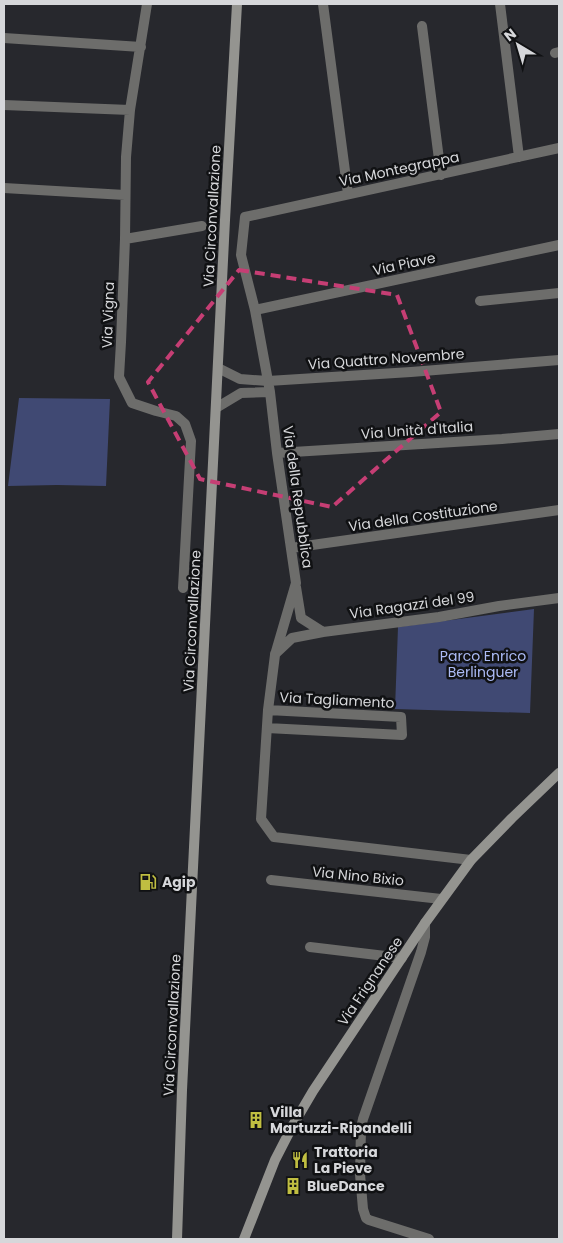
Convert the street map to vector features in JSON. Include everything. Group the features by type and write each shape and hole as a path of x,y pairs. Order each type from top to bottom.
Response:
{"main road":[{"name":"Via Circonvallazione","path":"177,1239 183,1080 237,4"},
{"name":"Via Frignanese","path":"245,1236 274,1160 293,1125 425,923 471,860 559,773"},
{"path":"237,1239 245,1236"}],"street":[{"name":"Via Vigna","path":"147,4 130,110 126,157 125,239 119,377 132,403 176,416 185,424 191,441 183,588"},
{"path":"323,4 348,194"},
{"path":"500,4 519,157"},
{"path":"422,26 441,175"},
{"path":"4,38 141,47"},
{"path":"4,105 130,110"},
{"name":"Via Montegrappa","path":"245,217 559,148"},
{"path":"4,188 125,194"},
{"name":"Via della Repubblica","path":"245,217 241,255 255,310 270,392 296,583 275,655 268,710 261,819 274,837 471,860"},
{"path":"125,239 202,226"},
{"name":"Via Piave","path":"255,310 559,245"},
{"path":"480,301 559,293"},
{"name":"Via Quattro Novembre","path":"218,368 240,379 268,381 559,360"},
{"path":"216,408 241,393 270,392"},
{"name":"Via Unità d'Italia","path":"277,453 559,434"},
{"name":"Via della Costituzione","path":"290,548 559,510"},
{"path":"296,583 301,618 323,632"},
{"name":"Via Ragazzi del 99","path":"275,655 292,638 559,598"},
{"name":"Via Tagliamento","path":"267,728 402,735 401,717 268,710"},
{"name":"Via Nino Bixio","path":"271,880 442,899"},
{"path":"425,923 425,936 421,952 363,1119 360,1174 363,1209 366,1218 429,1239"},
{"path":"310,947 402,958"}],"highlighted area":[{"path":"239,270 397,295 441,412 332,507 200,479 148,382"}],"green space":[{"path":"19,398 110,399 106,486 8,486"},
{"name":"Parco Enrico Berlinguer","path":"534,609 530,713 395,709 398,627"}],"place":[{"name":"Agip","path":"148,882"},
{"name":"Villa Martuzzi-Ripandelli","path":"256,1120"},
{"name":"Trattoria La Pieve","path":"300,1160"},
{"name":"BlueDance","path":"293,1186"}]}
